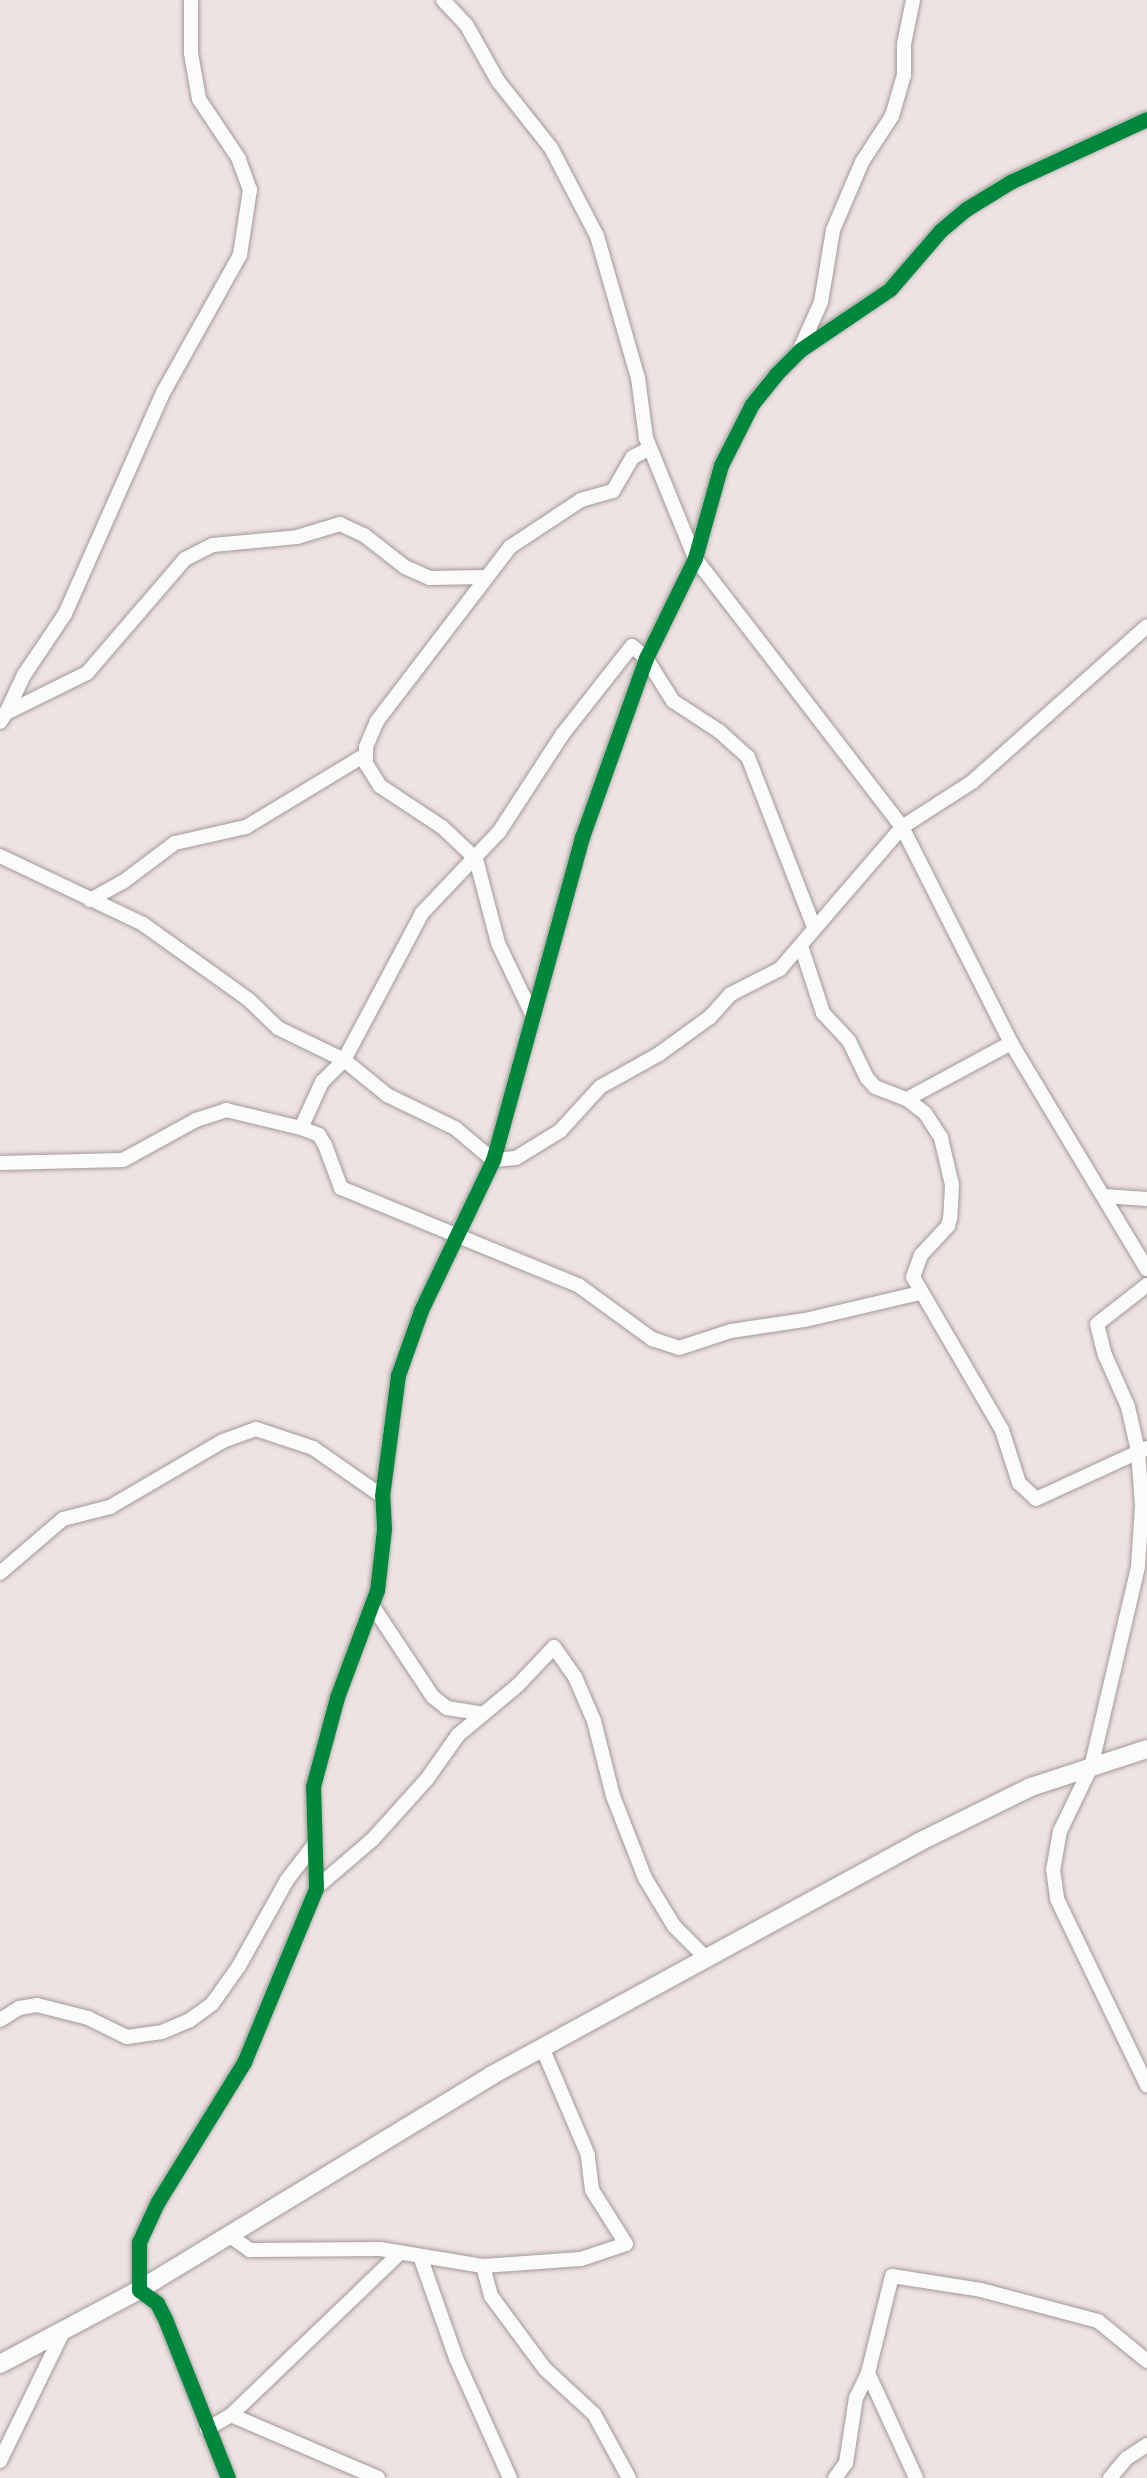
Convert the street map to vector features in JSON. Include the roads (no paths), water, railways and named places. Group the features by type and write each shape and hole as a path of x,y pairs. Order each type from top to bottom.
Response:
{"street":[{"path":"3,717 72,600 164,391 240,255 250,190 247,172 199,99 191,53 191,0"},
{"path":"444,0 467,26 498,81 551,148 598,236 638,378 650,449 695,558 902,827 952,933 1011,1043 1147,1268"},
{"path":"800,350 822,302 833,230 862,162 892,116 904,76 904,44 913,0"},
{"path":"228,2478 165,2319 157,2303 139,2290 136,2257 144,2226 244,2062 316,1888 312,1804 319,1757 372,1605 382,1556 382,1496 398,1375 454,1237 480,1194 494,1160 531,1012 582,837 646,658 695,558 730,442 752,404 800,350 868,308 941,230 986,195 1147,119"},
{"path":"90,900 123,882 175,843 246,827 365,754 377,721 483,576 521,538 581,500 613,491 634,457 650,449"},
{"path":"3,717 87,673 186,559 212,545 284,539 340,524 364,536 405,567 430,578 483,576"},
{"path":"0,856 177,946 278,1028 344,1060 387,1096 455,1128 494,1160 516,1158 560,1131 590,1095 659,1054 710,1017 731,994 780,969 902,827 972,782 1147,626"},
{"path":"300,1128 322,1082 344,1060 422,913 476,859 632,646 646,658 673,701 730,738 748,757 814,927"},
{"path":"365,754 380,786 442,827 476,859 498,943 531,1012"},
{"path":"801,946 823,1013 850,1041 867,1078 875,1086 907,1099 937,1131 952,1184 948,1226 916,1264 913,1277 920,1293 936,1310 1002,1430 1025,1490 1036,1498 1142,1450"},
{"path":"907,1099 1011,1043"},
{"path":"0,1163 123,1160 196,1120 226,1110 300,1128 319,1135 341,1188 578,1285 652,1339 679,1348 730,1331 806,1320 920,1293"},
{"path":"1104,1196 1147,1200"},
{"path":"1147,1285 1098,1324 1105,1355 1142,1450 1143,1569 1091,1767 1060,1831 1053,1869 1057,1899 1147,2085"},
{"path":"0,1573 64,1519 110,1508 224,1440 256,1429 313,1448 382,1496"},
{"path":"372,1605 434,1698 447,1708 480,1713"},
{"path":"316,1888 373,1839 480,1713 518,1686 554,1647 594,1721 613,1796 645,1878 674,1926 705,1957"},
{"path":"0,2364 139,2290 542,2047 705,1957 1031,1787 1147,1749"},
{"path":"0,2020 19,2008 37,2006 88,2018 127,2037 162,2032 190,2020 212,2004 240,1966 287,1880 314,1844"},
{"path":"229,2235 250,2250 380,2248 422,2259 483,2266 581,2259 626,2244 592,2190 588,2155 542,2047"},
{"path":"206,2429 231,2415 274,2370 377,2280 399,2254"},
{"path":"422,2259 456,2358 510,2478"},
{"path":"483,2266 491,2296 545,2368 594,2414 628,2478"},
{"path":"835,2478 846,2463 856,2398 868,2373 892,2276 981,2290 1098,2321 1147,2361"},
{"path":"0,2460 65,2327"},
{"path":"868,2373 916,2478"},
{"path":"231,2415 378,2478"},
{"path":"1110,2478 1127,2458 1147,2445"}]}
